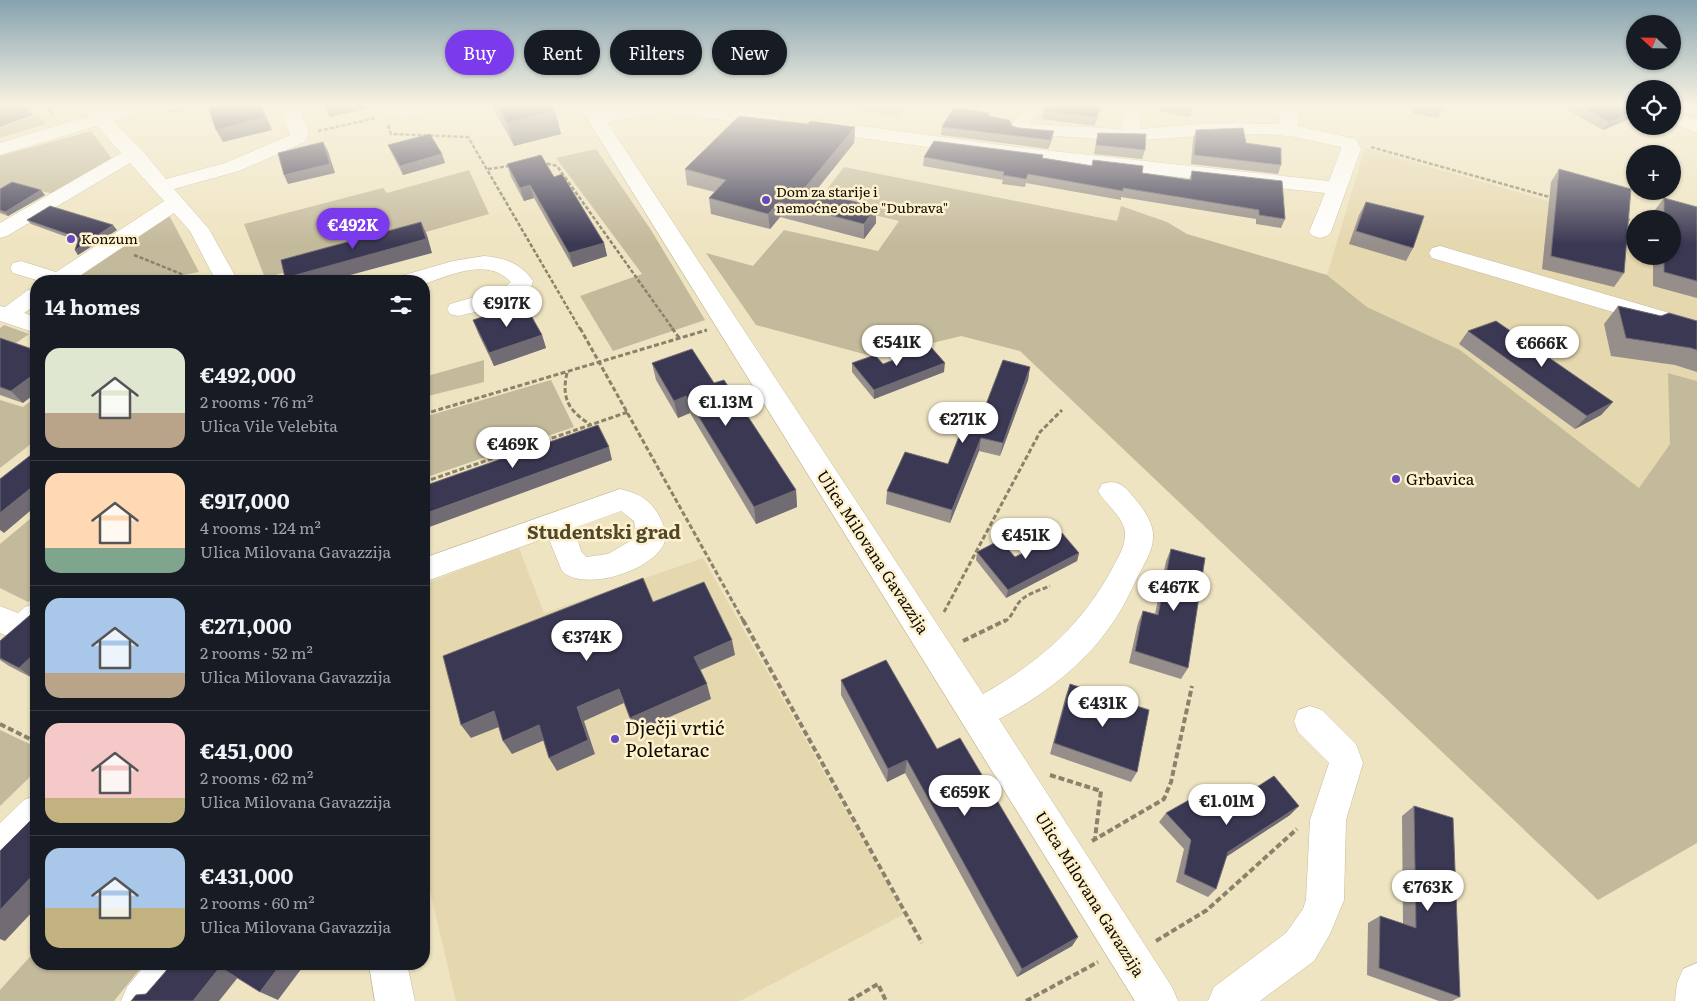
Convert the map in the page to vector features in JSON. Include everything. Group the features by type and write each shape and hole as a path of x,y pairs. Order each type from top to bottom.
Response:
{"street":[{"path":"131,151 199,229 224,275"},
{"path":"162,186 190,180 274,151"},
{"name":"Ulica Milovana Gavazzija","path":"616,151 1158,1001"},
{"path":"999,151 1337,188"},
{"path":"1320,232 1350,151"},
{"path":"0,232 134,154"},
{"path":"67,275 175,203"},
{"path":"1440,253 1697,329"},
{"path":"430,275 470,264 491,262 504,264 517,273 522,281 520,287 510,294 458,309"},
{"path":"21,268 41,275"},
{"path":"8,310 30,298"},
{"path":"8,310 30,322"},
{"path":"976,714 991,707 1052,664 1088,632 1114,594 1137,548 1140,531 1136,522 1112,490"},
{"path":"430,568 558,523"},
{"path":"0,619 21,629 30,621"},
{"path":"1228,1001 1300,947 1317,921 1325,900 1328,820 1346,763 1344,755 1310,720"},
{"path":"0,848 30,818"},
{"path":"141,1001 166,970"},
{"path":"389,970 395,1001"},
{"path":"1695,1001 1697,983"}],"path":[{"path":"477,151 628,412 922,943"},
{"path":"1388,151 1560,200"},
{"path":"539,162 546,162 557,166 680,339"},
{"path":"488,169 514,165"},
{"path":"111,245 186,275"},
{"path":"430,412 567,373 726,324"},
{"path":"567,373 563,388 568,407 576,416 591,425"},
{"path":"938,617 943,613 1040,432 1062,410"},
{"path":"430,480 628,412"},
{"path":"959,643 1009,619 1020,601 1050,586"},
{"path":"1089,842 1164,799 1171,782 1192,686"},
{"path":"0,724 30,739"},
{"path":"1041,772 1101,791 1095,839"},
{"path":"1149,946 1207,910 1299,827"},
{"path":"1026,1001 1106,958"},
{"path":"849,1001 878,984 886,1001"}],"shaded area":[{"path":"19,151 106,151 112,159 54,194 11,184 0,190 0,156"},
{"path":"588,151 597,151 651,230 705,320 613,351 580,296 642,274 556,158"},
{"path":"1364,151 1374,151 1626,223 1626,265 1681,265 1681,252 1697,244 1697,381 1669,373 1670,444 1639,488 1460,350 1367,307 1327,275"},
{"path":"844,167 1117,221 1121,206 1167,222 1187,234 1327,275 1367,307 1460,350 1639,488 1670,444 1668,373 1697,381 1697,843 1598,900 1020,351 961,336 875,357 756,325 706,253 753,266 784,230 878,251 899,221 818,201"},
{"path":"469,170 489,214 276,275 264,275 244,224 383,188 387,193"},
{"path":"169,215 199,272 184,275 74,275"},
{"path":"4,325 29,334 0,354 0,328"},
{"path":"484,360 484,382 430,396 430,375"},
{"path":"551,380 574,427 430,476 430,415"},
{"path":"0,400 23,407 30,402 30,445 0,468"},
{"path":"30,519 30,600 28,602 0,588 0,544"},
{"name":"Dječji vrtić Poletarac","path":"519,548 544,613 703,558 904,914 740,1001 456,1001 430,891 430,582"},
{"path":"0,730 30,744 30,777 0,806"},
{"path":"30,957 30,970 139,970 114,1001 0,1001 0,990"}],"building":[{"path":"287,151 326,151 330,164 284,175 278,153"},
{"path":"391,151 440,151 442,154 400,166"},
{"path":"704,151 835,151 804,189 876,207 864,224 779,202 768,214 709,198 726,180 685,169"},
{"path":"928,151 1010,151 1043,155 1042,158 1092,166 1093,160 1143,166 1142,173 1191,180 1192,171 1282,181 1285,219 1259,215 1259,210 1123,188 1123,191 1028,174 1026,179 1003,175 1004,172 924,157"},
{"path":"1194,151 1281,151 1281,165 1194,155"},
{"path":"541,155 554,177 562,174 604,243 569,253 530,185 520,188 507,164"},
{"path":"1559,169 1626,188 1626,200 1630,200 1629,210 1626,210 1624,273 1551,256"},
{"path":"12,182 41,190 5,212 0,210 0,189"},
{"path":"1664,200 1671,200 1697,207 1697,281 1664,272 1664,265 1681,265 1681,210 1664,210"},
{"path":"1366,202 1424,216 1413,248 1356,231"},
{"path":"50,206 113,225 75,250 79,238 27,220"},
{"path":"421,222 426,239 296,275 284,275 281,260"},
{"path":"524,303 542,335 489,353 473,320"},
{"path":"1618,306 1661,316 1669,313 1697,321 1697,350 1626,338"},
{"path":"1496,321 1613,402 1587,416 1468,331"},
{"path":"0,338 30,348 30,377 11,391 0,387"},
{"path":"930,346 945,363 874,390 852,363 875,355 883,364"},
{"path":"692,349 714,383 724,380 796,490 754,507 686,396 674,401 652,363"},
{"path":"1003,360 1030,367 1003,443 981,438 952,510 887,491 905,452 948,464 972,404 985,407"},
{"path":"598,425 609,447 430,512 430,484"},
{"path":"30,456 30,489 0,513 0,479"},
{"path":"1062,533 1079,553 1008,590 977,552 1000,540 1015,557"},
{"path":"1171,549 1205,558 1188,668 1135,651 1143,611 1158,615"},
{"path":"643,578 653,602 704,582 732,640 694,657 707,684 630,718 619,689 577,707 588,740 549,758 539,725 503,741 494,711 461,725 443,656"},
{"path":"30,615 30,658 19,668 0,658 0,641"},
{"path":"886,660 937,749 960,738 1078,937 1022,969 907,760 888,769 841,680"},
{"path":"1070,684 1149,710 1137,772 1054,743"},
{"path":"1274,776 1299,806 1228,852 1216,889 1184,874 1191,840 1166,813 1205,791 1223,809"},
{"path":"1414,806 1453,818 1460,997 1379,968 1380,916 1416,928"},
{"path":"30,821 30,878 0,910 0,851"},
{"path":"218,970 193,1001 131,1001 136,995 146,994 166,971"},
{"path":"225,970 276,970 260,992"}],"place":[{"name":"Dom za starije i nemoćne osobe \"Dubrava\"","path":"766,200"},
{"name":"Konzum","path":"71,239"},
{"name":"Grbavica","path":"1396,479"},
{"name":"Dječji vrtić Poletarac","path":"615,739"}],"district":[{"name":"Studentski grad","path":"604,532"}]}
